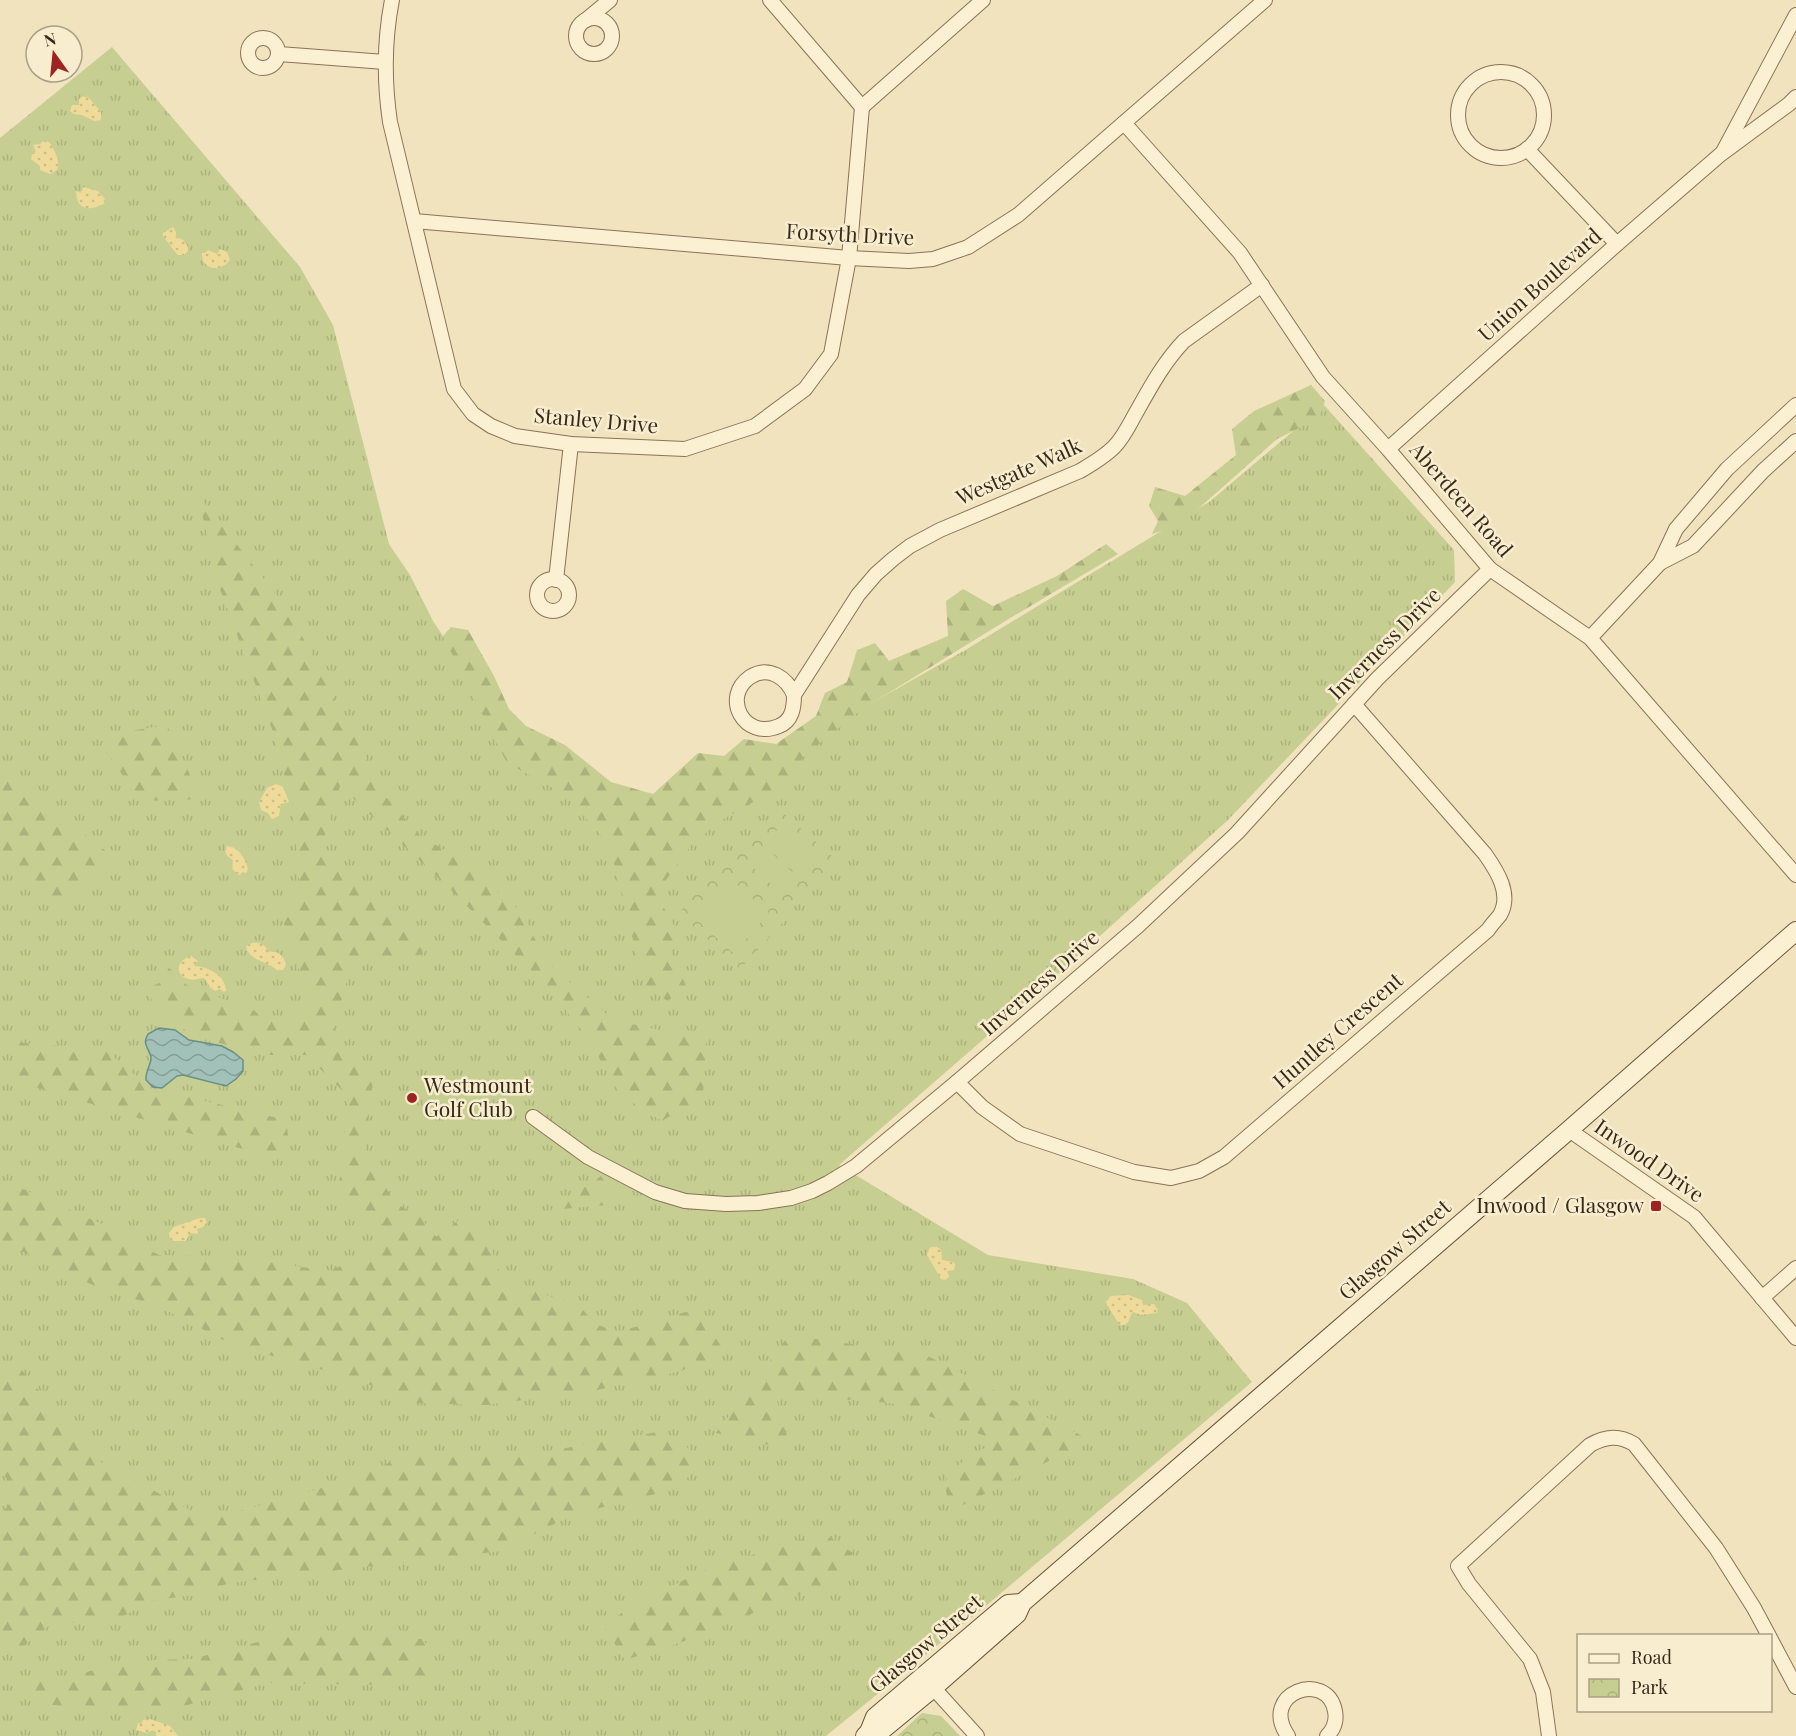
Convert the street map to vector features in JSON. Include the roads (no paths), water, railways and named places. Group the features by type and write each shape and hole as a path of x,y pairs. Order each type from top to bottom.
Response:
{"street":[{"name":"Stanley Drive","path":"392,0 385,62 390,122 454,389 473,414 491,426 515,436 571,444 685,449 755,426 805,389 831,354 849,258 862,107"},
{"path":"584,21 610,0"},
{"path":"770,0 862,107 983,0"},
{"name":"Forsyth Drive","path":"414,220 849,258 933,260 968,247 1018,215 1265,0"},
{"name":"Union Boulevard","path":"1721,154 1796,15"},
{"path":"279,54 385,62"},
{"path":"1491,73 1509,73 1526,80 1535,88 1542,102 1544,113 1542,128 1538,138 1527,148 1503,158 1488,156 1471,146 1465,138 1459,124 1459,104 1466,90 1476,79 1491,73"},
{"name":"Union Boulevard","path":"1388,449 1721,154 1796,97"},
{"name":"Aberdeen Road","path":"1124,123 1240,253 1323,377 1490,569 1590,638 1796,875"},
{"path":"1527,148 1617,244"},
{"name":"Westgate Walk","path":"794,695 787,682 779,676 765,672 753,675 744,682 739,690 737,704 739,713 754,728 770,730 783,724 791,715 794,695 858,595 876,574 910,546 940,530 1080,471 1099,459 1116,446 1160,369 1184,341 1262,285"},
{"path":"1590,638 1660,562 1676,529 1727,469 1796,405"},
{"path":"1660,562 1693,546 1764,471 1796,441"},
{"path":"556,580 571,444"},
{"name":"Inverness Drive","path":"533,1117 588,1157 655,1192 684,1201 726,1204 758,1203 791,1198 812,1191 837,1177 856,1166 957,1082 1138,926 1229,841 1385,670 1490,569"},
{"name":"Huntley Crescent","path":"957,1082 982,1107 1020,1134 1134,1172 1171,1178 1199,1171 1224,1157 1488,930 1501,914 1504,897 1497,871 1485,854 1354,704"},
{"name":"Glasgow Street","path":"867,1734 875,1717 928,1682 1017,1614 1022,1603 1796,931"},
{"name":"Inwood Drive","path":"1569,1130 1694,1217 1796,1338"},
{"path":"1762,1298 1796,1268"},
{"path":"1549,1736 1543,1692 1530,1659 1468,1584 1458,1566 1590,1444 1613,1436 1626,1439 1634,1444 1716,1548 1768,1634"},
{"path":"1772,1641 1796,1687"},
{"path":"928,1682 977,1736"},
{"path":"1288,1736 1282,1728 1281,1710 1286,1699 1296,1691 1308,1688 1324,1693 1335,1707 1336,1721 1327,1736"}],"water":[{"path":"159,1028 175,1030 189,1040 222,1046 243,1060 243,1071 226,1086 183,1075 177,1076 162,1088 153,1087 146,1080 151,1057 146,1041 148,1034"}],"place":[{"name":"Westmount Golf Club","path":"412,1098"},
{"name":"Inwood / Glasgow","path":"1656,1206"}]}
